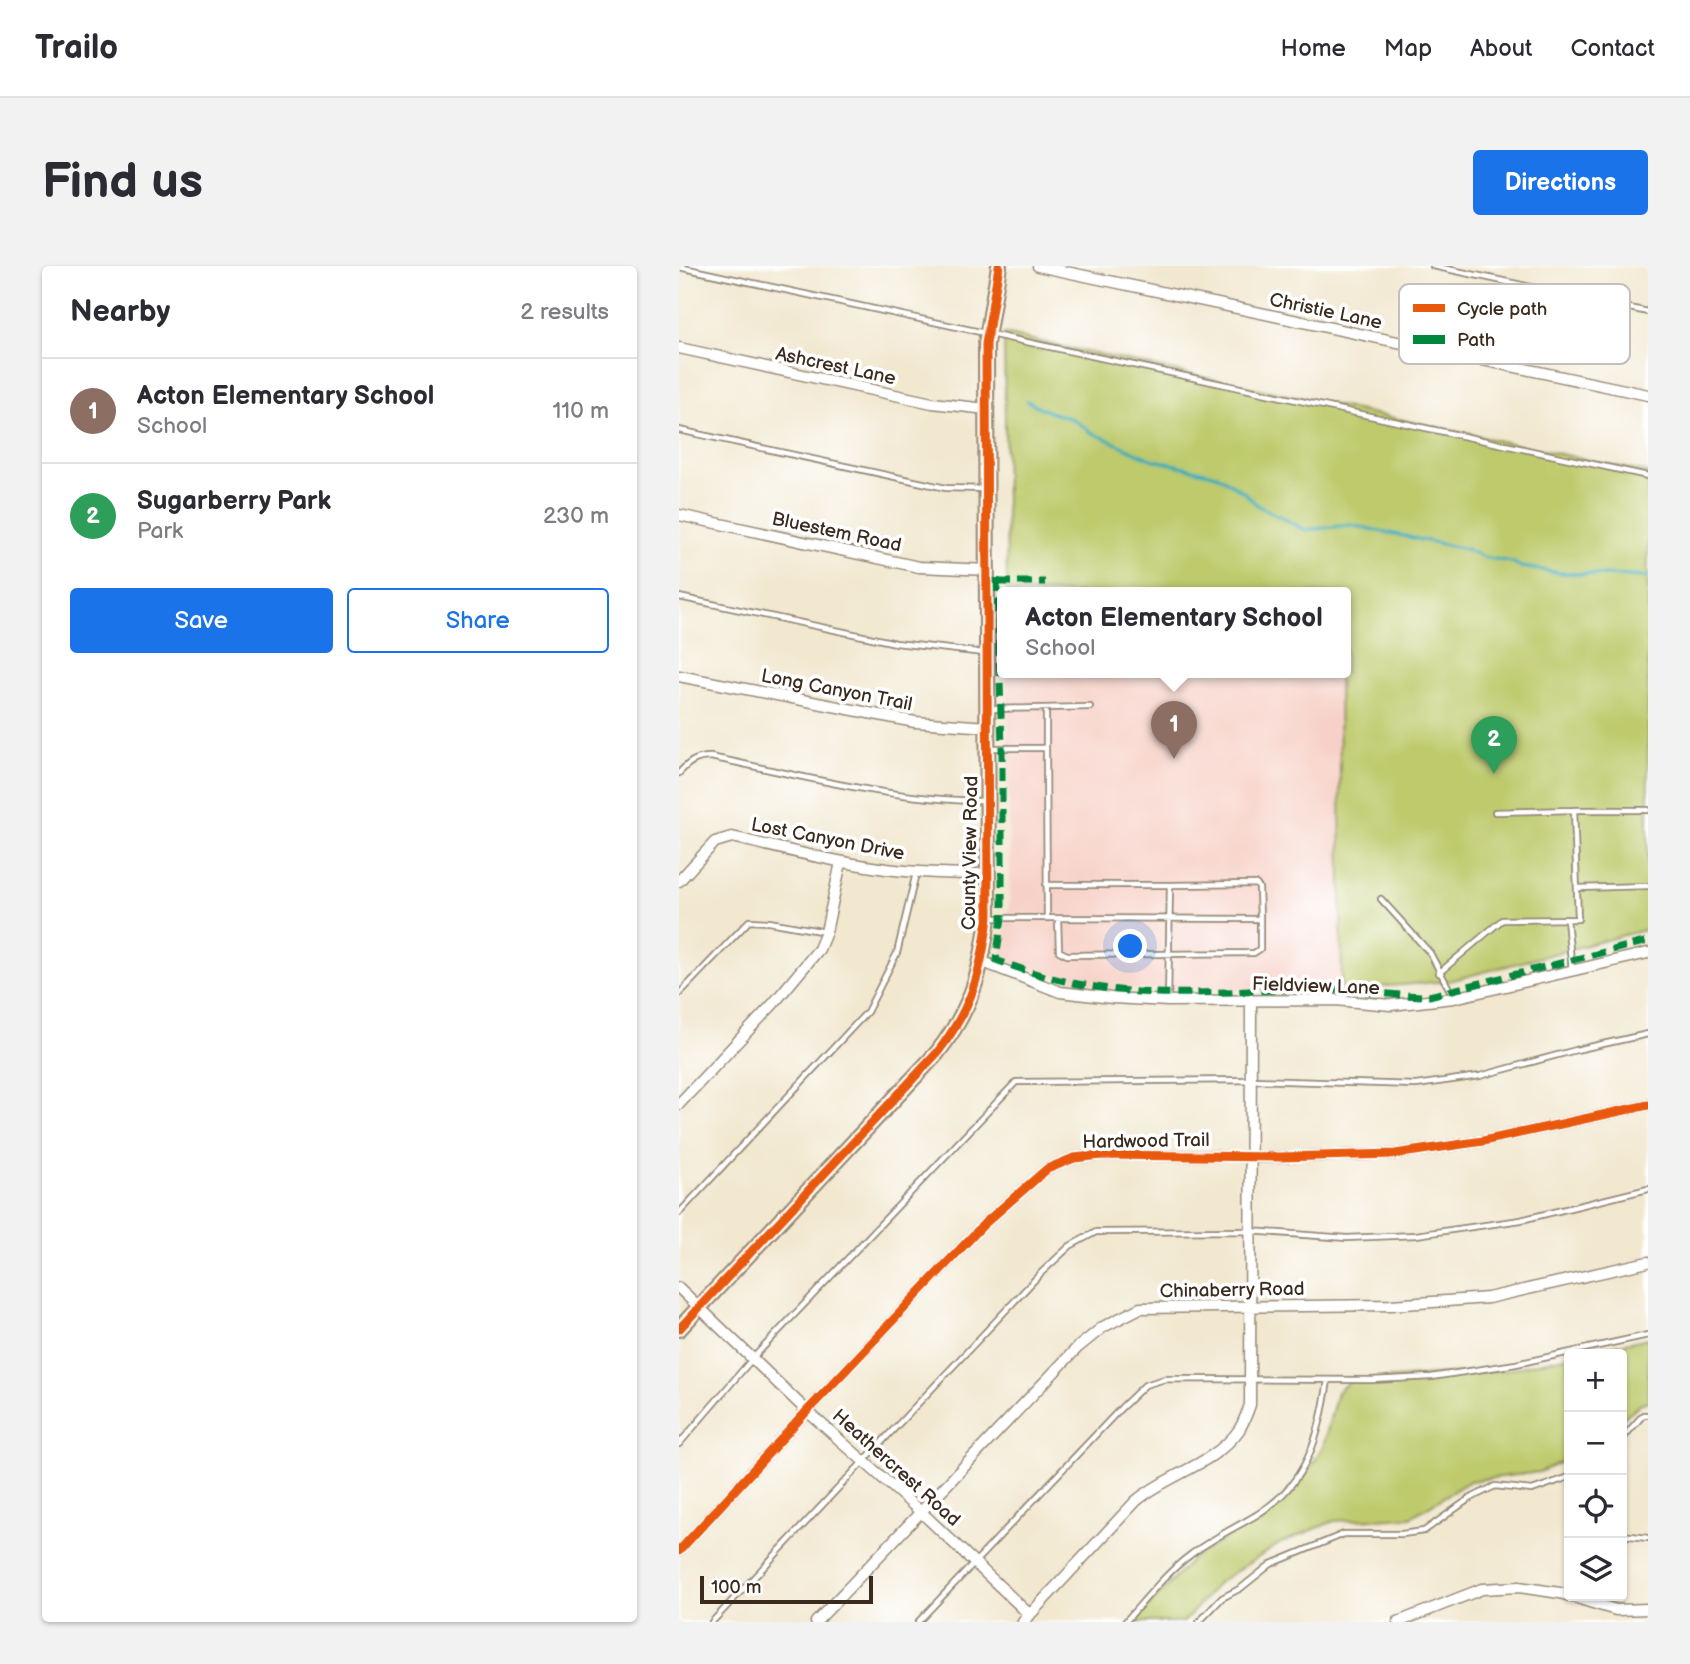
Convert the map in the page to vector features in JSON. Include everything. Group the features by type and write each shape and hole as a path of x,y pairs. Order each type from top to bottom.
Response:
{"street":[{"name":"County View Road","path":"679,1329 937,1053 956,1028 983,962 988,918 987,333 999,266"},
{"name":"Christie Lane","path":"1038,266 1399,343"},
{"name":"Ashcrest Lane","path":"679,348 932,404 987,409"},
{"name":"Christie Lane","path":"1498,364 1648,396"},
{"name":"Bluestem Road","path":"679,515 919,567 989,570"},
{"name":"Long Canyon Trail","path":"679,676 915,722 989,727"},
{"name":"Lost Canyon Drive","path":"679,881 715,842 732,837 841,862 916,872 988,874"},
{"path":"679,1104 808,965 819,949 826,932 841,862"},
{"name":"Fieldview Lane","path":"983,962 1060,992 1112,998 1168,1001 1335,1000 1391,1005 1454,998 1648,953"},
{"path":"1026,1618 1136,1501 1148,1491 1216,1453 1239,1429 1251,1405 1251,1000"},
{"name":"Hardwood Trail","path":"679,1551 984,1224 1047,1170 1074,1158 1102,1156 1395,1154 1483,1141 1648,1105"},
{"name":"Chinaberry Road","path":"816,1622 1077,1348 1103,1327 1140,1308 1391,1306 1488,1298 1648,1262"},
{"name":"Heathercrest Road","path":"679,1288 807,1411 974,1562 1026,1618"},
{"path":"1398,1622 1482,1589 1518,1587 1560,1593 1616,1609 1648,1609"}],"lane":[{"path":"1433,266 1517,284"},
{"path":"679,267 1648,476"},
{"path":"1630,308 1648,312"},
{"path":"679,430 946,488 988,489"},
{"path":"679,597 896,643 989,654"},
{"path":"989,709 1090,707"},
{"path":"1046,708 1047,919"},
{"path":"988,748 1046,748"},
{"path":"679,773 700,757 711,757 896,795 949,801 988,801"},
{"path":"1439,973 1502,920 1578,919 1574,810"},
{"path":"1495,812 1648,810"},
{"path":"679,1213 867,1012 897,953 916,872"},
{"path":"1046,885 1256,884 1259,888 1260,949 1254,953 1067,955 1059,951 1058,919"},
{"path":"1168,1001 1170,885"},
{"path":"1577,888 1648,886"},
{"path":"1381,899 1430,953 1454,998"},
{"path":"988,918 1260,919"},
{"path":"1567,919 1572,972"},
{"path":"679,994 749,921 826,932"},
{"path":"679,1444 753,1358 1016,1082 1252,1080 1416,1084 1480,1076 1648,1034"},
{"path":"712,1622 863,1459 1070,1246 1096,1232 1250,1231 1347,1238 1416,1235 1521,1220 1648,1189"},
{"path":"918,1622 1145,1385 1165,1380 1431,1377 1480,1370 1648,1335"},
{"path":"1125,1622 1186,1558 1209,1541 1261,1513 1290,1486 1310,1456 1320,1429 1328,1380"},
{"path":"1627,1433 1643,1415 1648,1415"},
{"path":"1199,1622 1222,1598 1241,1588 1271,1564 1344,1534 1402,1534 1424,1531 1469,1499 1495,1486 1532,1490 1564,1479"},
{"path":"1627,1536 1648,1538"}],"shaded area":[{"path":"1007,678 1339,678 1342,991 1110,989 1000,962 1010,898"}],"green space":[{"path":"1004,334 1648,473 1648,929 1449,981 1342,990 1339,678 1351,678 1351,587 1007,587"},
{"path":"1648,1338 1648,1402 1641,1403 1627,1415 1627,1349 1598,1349"},
{"path":"1564,1357 1564,1460 1540,1472 1470,1481 1411,1517 1334,1521 1281,1543 1219,1582 1184,1622 1134,1622 1194,1557 1267,1514 1298,1486 1323,1447 1337,1392 1350,1381 1506,1370"}],"waterway":[{"path":"1027,401 1049,412 1073,419 1091,432 1151,459 1217,475 1245,493 1257,505 1305,530 1351,525 1466,549 1483,557 1512,562 1521,567 1561,573 1648,577"}],"marked path":[{"path":"997,578 997,587"},
{"path":"997,582 1045,582"},
{"path":"1000,678 1002,918 996,960 1055,979 1136,992 1311,989 1429,996 1648,941"}],"cycle path":[{"path":"679,1329 937,1053 959,1021 978,973 988,918 986,344 999,266"},
{"path":"679,1551 984,1224 1047,1169 1074,1158 1102,1155 1279,1157 1395,1154 1483,1141 1648,1105"}],"place":[{"name":"Acton Elementary School","path":"1174,759"},
{"name":"Sugarberry Park","path":"1494,774"}]}
